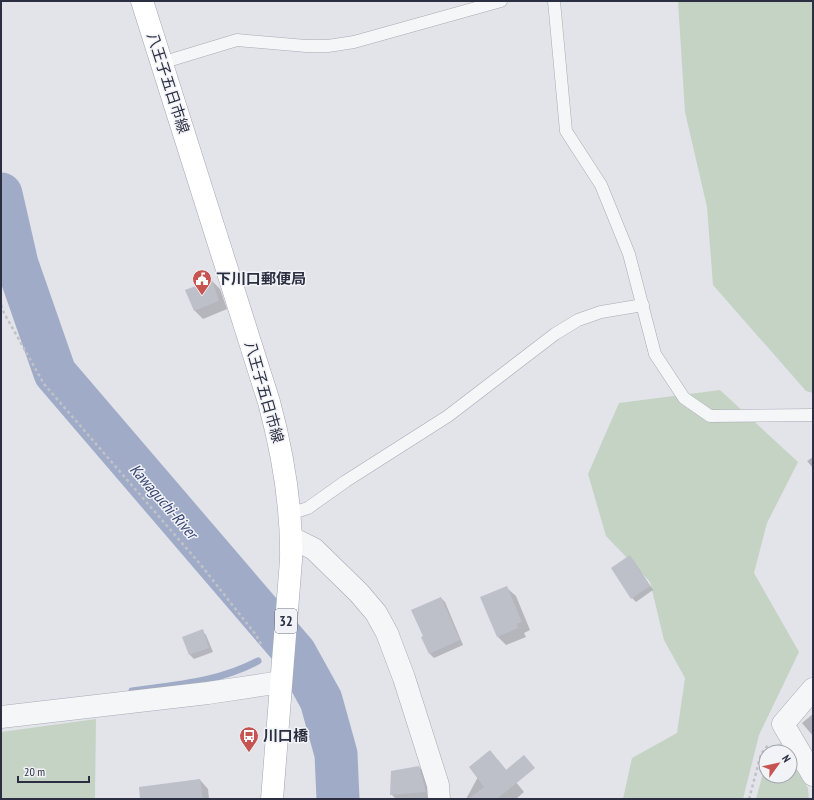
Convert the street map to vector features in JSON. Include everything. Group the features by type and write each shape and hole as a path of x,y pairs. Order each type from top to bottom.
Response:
{"main road":[{"name":"八王子五日市線","path":"142,1 269,402 287,483 292,538 291,560 272,799"}],"street":[{"path":"292,538 314,549 359,593 376,613 387,633 404,678 438,785 439,799"},
{"path":"1,717 200,694 281,682"},
{"path":"813,689 783,724 813,775"}],"lane":[{"path":"161,63 237,40 306,46 328,46 354,42 502,1"},
{"path":"554,1 566,131 601,185 629,254 655,354 684,398 710,416 813,415"},
{"path":"290,514 308,508 346,481 448,416 555,334 578,320 601,312 643,305"}],"path":[{"path":"1,304 4,313 44,384 201,565 256,635 263,649"},
{"path":"748,799 761,754 783,724"}],"green space":[{"path":"678,1 813,1 813,393 806,391 713,285 707,207 685,112"},
{"path":"720,390 798,462 767,523 754,573 799,652 759,735 743,799 623,799 632,758 677,733 685,678 664,640 650,582 606,536 588,474 619,403"},
{"path":"96,719 95,799 1,799 1,732"},
{"path":"798,772 808,788 809,799 756,799 760,784 798,784"}],"building":[{"name":"下川口郵便局","path":"212,280 219,301 194,311 185,290"},
{"path":"630,555 650,586 631,599 611,568"},
{"path":"507,586 522,622 517,624 518,628 497,637 480,597"},
{"path":"441,597 460,640 429,654 421,637 423,636 411,610"},
{"path":"203,629 209,648 189,655 182,637"},
{"path":"490,750 506,770 524,755 535,768 497,799 468,799 484,787 469,767"},
{"path":"419,766 426,792 390,795 391,771"},
{"path":"200,779 203,799 140,799 139,787"}],"waterway":[{"name":"Kawaguchi-River","path":"1,194 17,264 55,373 295,653 321,700 336,754 338,799"},
{"path":"132,691 196,682 228,674 258,661"}],"place":[{"name":"下川口郵便局","path":"202,296"},
{"name":"川口橋","path":"249,753"}]}
